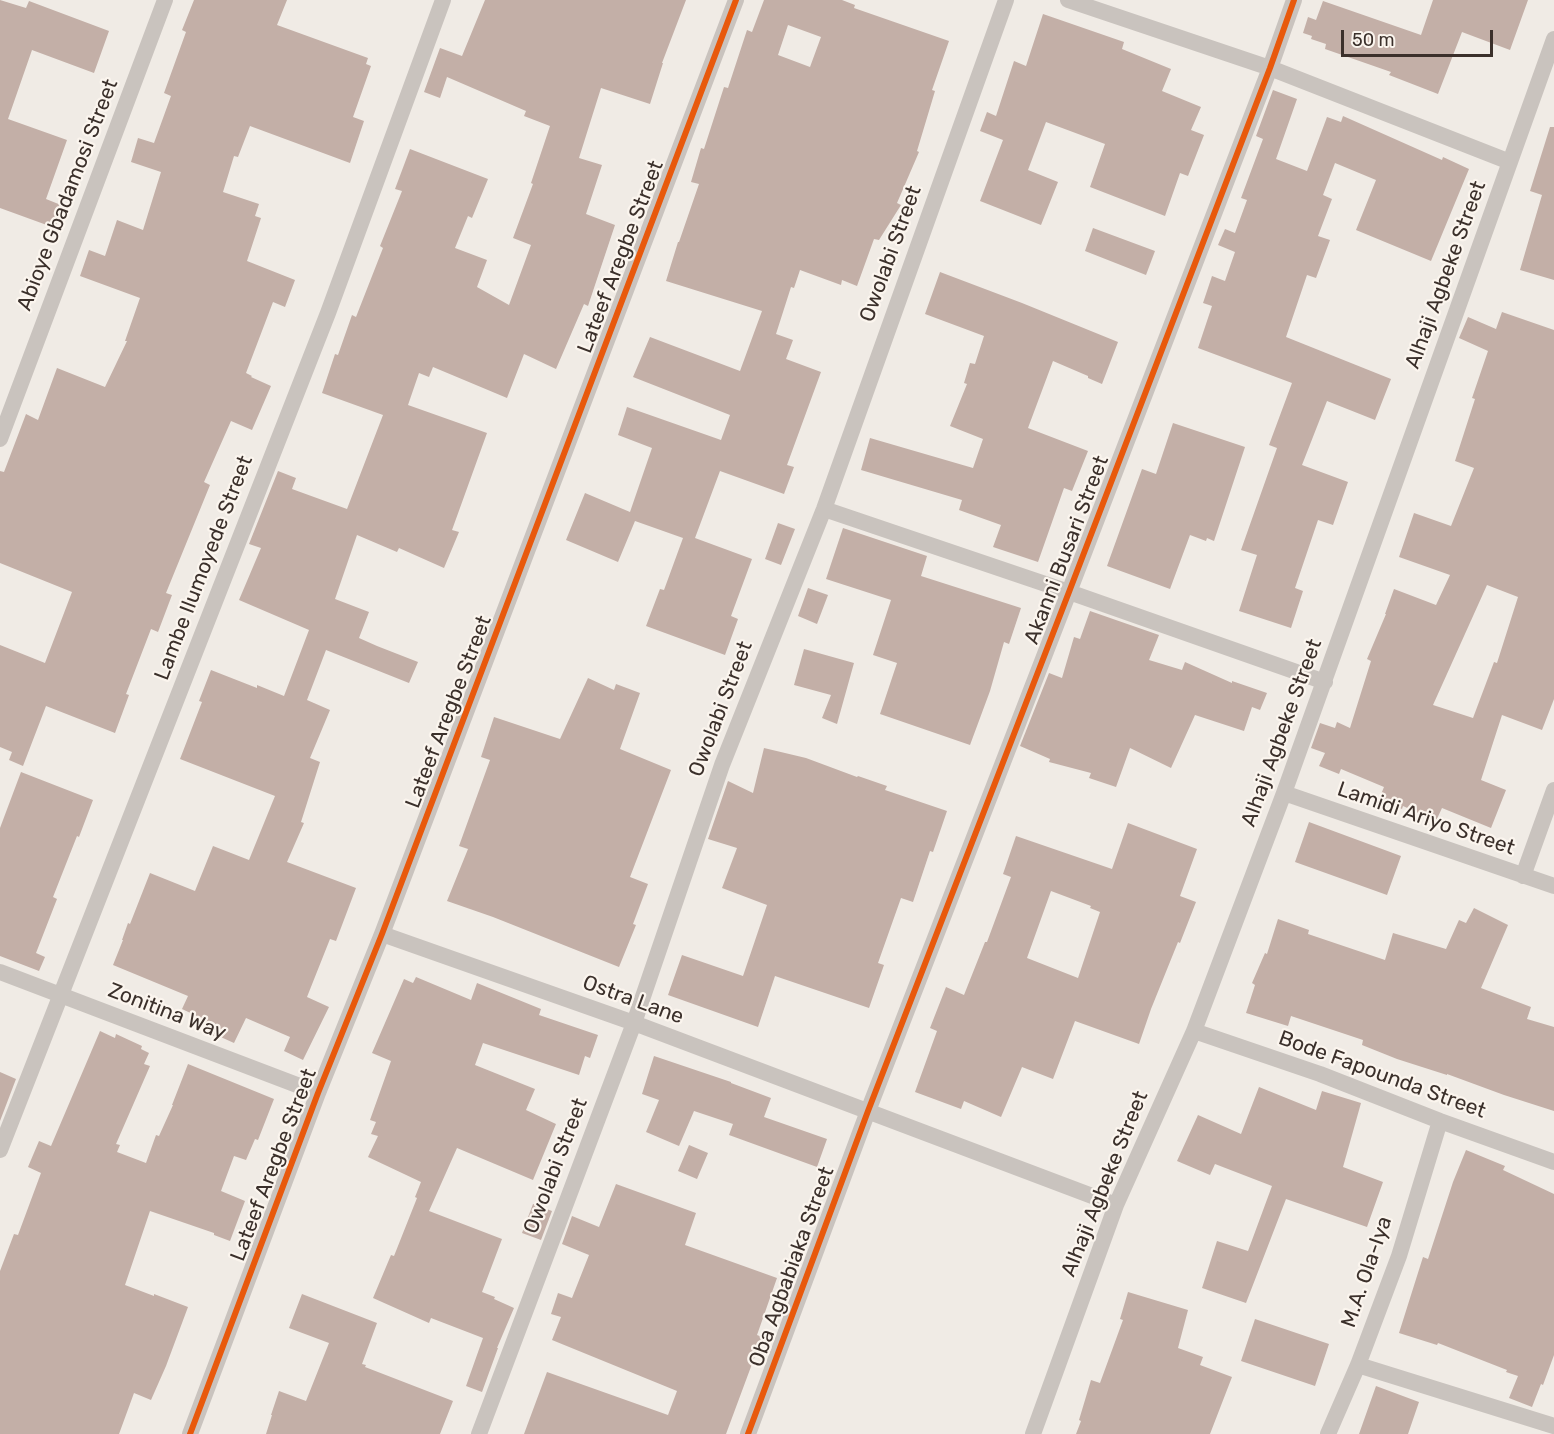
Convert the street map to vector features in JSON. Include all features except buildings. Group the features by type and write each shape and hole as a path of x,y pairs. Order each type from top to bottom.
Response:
{"street":[{"name":"Abioye Gbadamosi Street","path":"0,439 165,0"},
{"name":"Lambe Ilumoyede Street","path":"0,1150 328,313 443,0"},
{"name":"Lateef Aregbe Street","path":"190,1434 736,0"},
{"name":"Owolabi Street","path":"479,1434 634,1023 722,765 824,509 1006,0"},
{"path":"1068,0 1270,68 1510,162"},
{"name":"Akanni Busari Street","path":"868,1111 1270,68 1294,0"},
{"name":"Alhaji Agbeke Street","path":"1033,1434 1116,1205 1194,1031 1284,793 1554,39"},
{"path":"824,509 1325,682"},
{"path":"1524,876 1554,790"},
{"name":"Lamidi Ariyo Street","path":"1284,793 1554,886"},
{"name":"Ostra Lane","path":"382,934 634,1023 1116,1205"},
{"name":"Zonitina Way","path":"0,972 318,1093"},
{"name":"Bode Fapounda Street","path":"1194,1031 1320,1074 1554,1162"},
{"name":"Oba Agbabiaka Street","path":"748,1434 868,1111"},
{"name":"M.A. Ola-Iya","path":"1328,1434 1358,1365 1399,1256 1440,1121"},
{"path":"1358,1365 1554,1426"}],"cycle path":[{"path":"190,1434 736,0"},
{"path":"748,1434 868,1111 1270,68 1294,0"}]}
